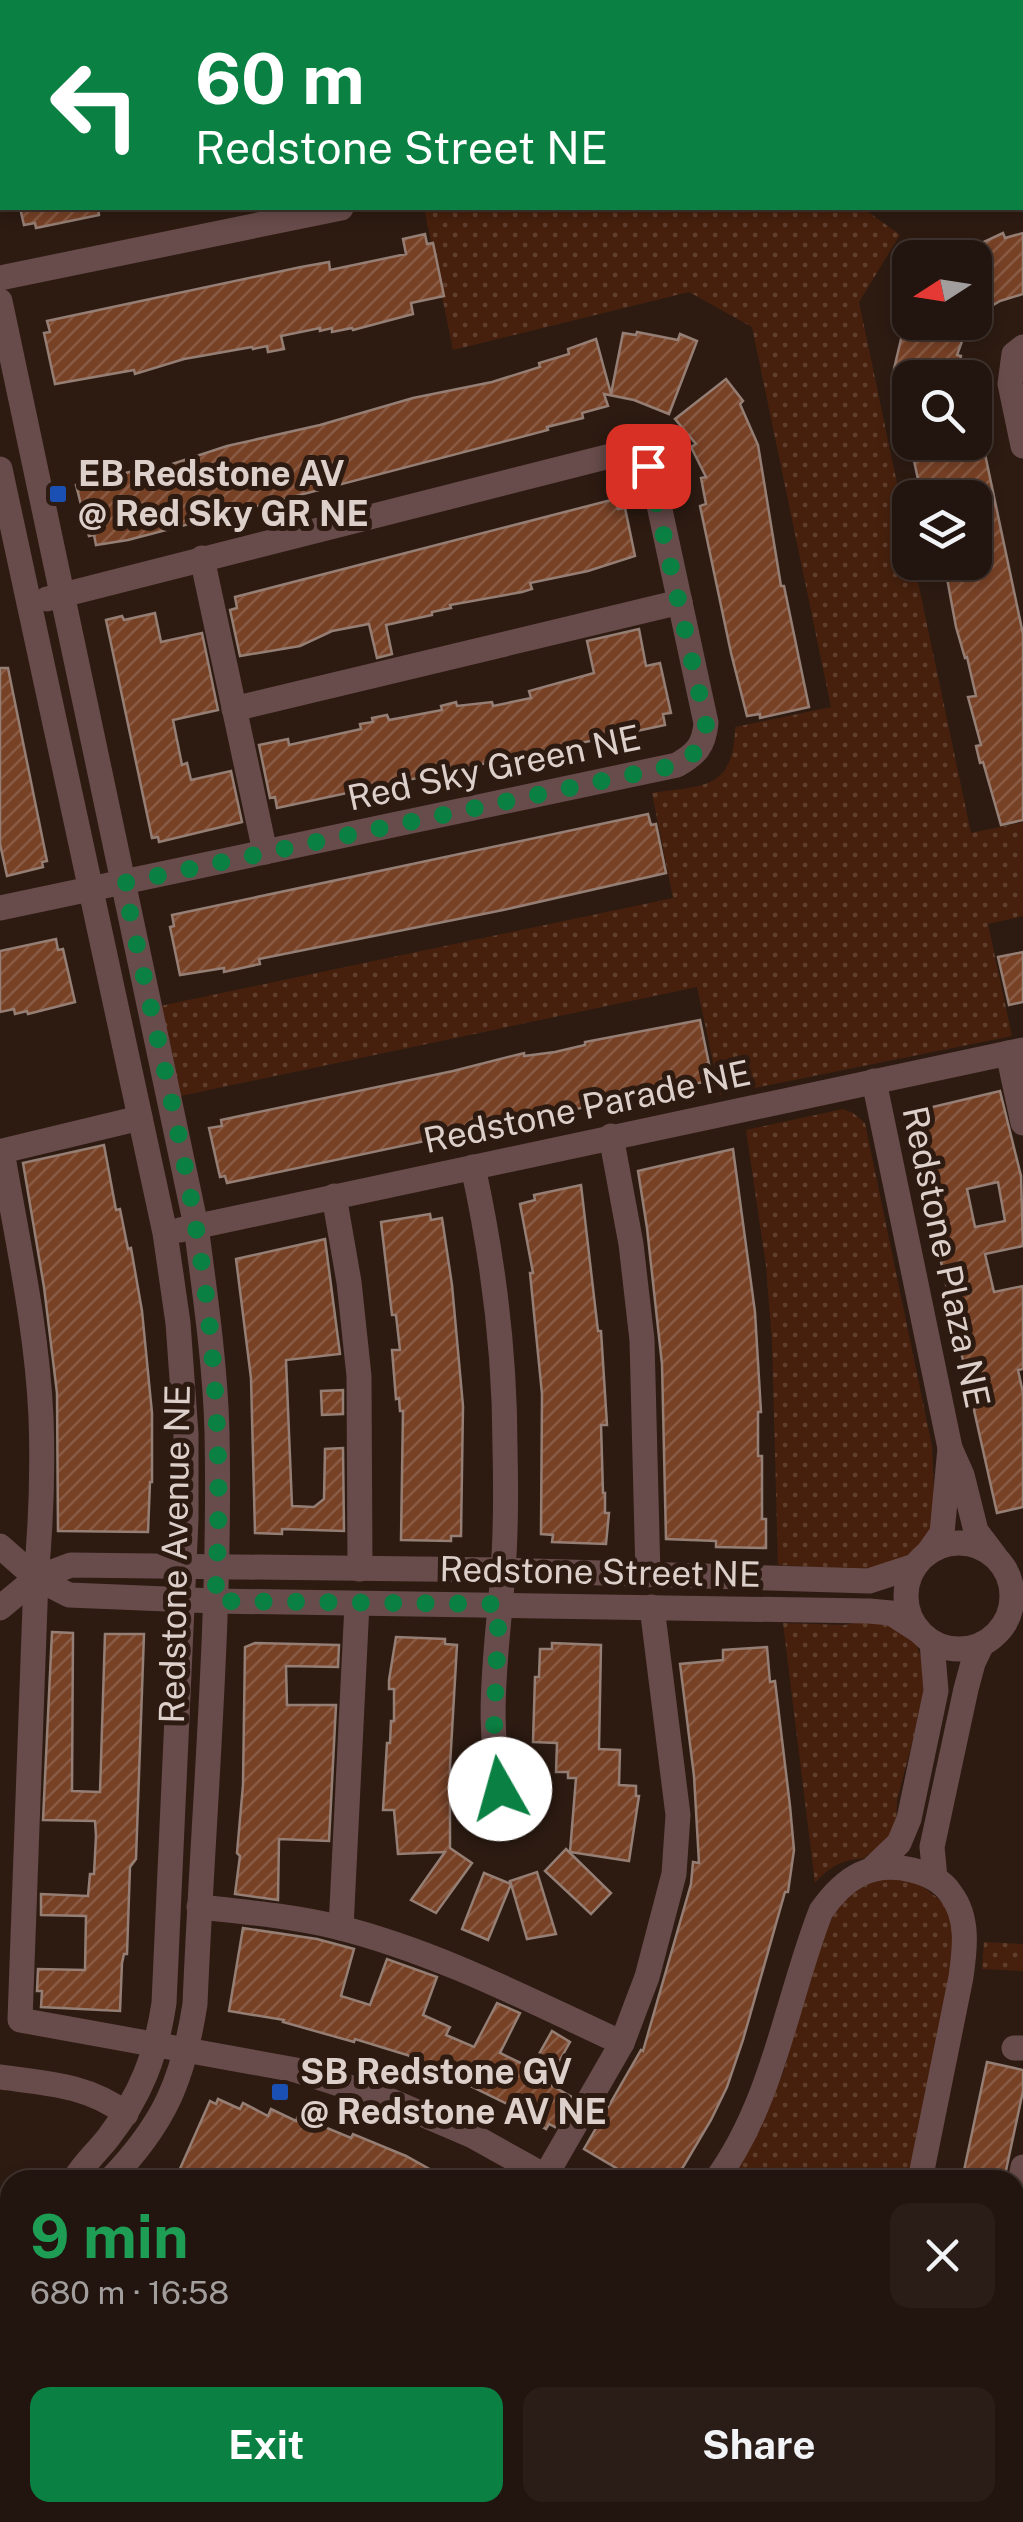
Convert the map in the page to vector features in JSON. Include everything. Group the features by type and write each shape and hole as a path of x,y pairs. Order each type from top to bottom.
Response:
{"street":[{"path":"0,278 245,217 320,210"},
{"name":"Redstone Avenue NE","path":"0,301 196,1226 208,1313 216,1427 218,1565 195,2004 178,2085 128,2170"},
{"path":"1023,347 1014,354 1010,384 1023,446"},
{"name":"Red Sky Green NE","path":"0,908 677,765 695,754 704,739 706,723 654,482 648,466 622,454 28,603"},
{"name":"Redstone Avenue NE","path":"0,469 166,1233 178,1323 186,1434 184,1600 164,2003 158,2044 146,2081 126,2114 82,2170"},
{"path":"202,558 265,852"},
{"path":"234,709 680,602"},
{"path":"1016,1051 1023,1123"},
{"name":"Redstone Parade NE","path":"166,1233 1016,1051"},
{"name":"Redstone Plaza NE","path":"874,1081 950,1448 962,1475 976,1531 1008,1568"},
{"path":"140,1118 2,1151 32,1328 41,1414 42,1505 20,2020 296,2070 389,2100 472,2136 534,2170"},
{"path":"611,1136 631,1244 642,1340 648,1574"},
{"path":"473,1166 499,1332 506,1446 493,1754 510,1813"},
{"path":"334,1196 349,1282 359,1376 360,1569"},
{"name":"Redstone Plaza NE","path":"922,1560 942,1533 950,1448"},
{"path":"944,1545 980,1547 1008,1568 1015,1616 982,1644 966,1649 948,1648 926,1636 910,1616 908,1582 922,1560 944,1545"},
{"path":"0,1546 36,1578"},
{"name":"Redstone Street NE","path":"36,1578 71,1565 185,1564 870,1580 922,1560"},
{"path":"0,1608 36,1578"},
{"name":"Redstone Street NE","path":"36,1578 69,1595 184,1600 869,1611 892,1613 926,1636"},
{"path":"340,1928 357,1604"},
{"path":"553,2170 622,2043 647,1977 674,1874 678,1815 652,1607"},
{"path":"722,2170 766,2082 821,1911 831,1896 874,1867 898,1843 909,1819 936,1692 926,1636"},
{"path":"935,1878 932,1847 972,1663 982,1644"},
{"path":"874,1867 900,1867 935,1878 957,1905 966,1945 922,2170"},
{"path":"200,1907 340,1928 451,1964 622,2043"},
{"path":"0,2077 70,2086 102,2097 126,2114"}],"shaded area":[{"path":"424,210 866,210 900,235 892,240 892,248 859,302 896,480 892,480 892,580 918,580 971,833 1023,822 1023,916 988,924 1012,1036 720,1095 697,987 180,1096 160,1006 673,898 652,793 700,786 721,774 733,748 735,727 831,707 752,327 689,292 453,350"},
{"path":"843,1109 865,1123 932,1446 935,1519 925,1543 895,1564 862,1570 778,1565 772,1342 766,1266 746,1130"},
{"path":"878,1619 909,1636 922,1660 924,1698 897,1800 896,1830 879,1852 837,1865 815,1883 783,1623 844,1625"},
{"path":"886,1875 919,1884 943,1902 949,1912 956,1953 911,2170 732,2170 783,2073 818,1949 837,1899"},
{"path":"984,1942 1023,1944 1023,1971 982,1969"}],"building":[{"path":"20,210 98,210 99,215 36,228 35,223 24,225"},
{"path":"1003,233 1005,238 1023,233 1023,294 992,306 992,240 988,240"},
{"path":"425,234 427,244 433,243 444,296 411,303 413,314 353,330 332,332 332,328 320,328 281,336 284,349 268,352 267,346 252,347 184,359 135,374 134,370 55,384 44,333 50,332 47,321 301,267 329,262 330,270 406,254 403,239"},
{"path":"623,333 678,340 680,334 697,341 669,414 634,400 604,394 608,406 582,413 583,418 547,427 548,430 128,540 96,545 94,535 89,536 76,485 153,467 154,470 227,446 492,382 540,367 539,363 569,354 568,349 596,339 611,394"},
{"path":"901,340 962,340 957,355 960,360 896,360"},
{"path":"726,379 743,401 740,404 758,445 781,586 809,707 760,718 760,714 747,716 731,653 700,506 706,504 701,478 706,477 691,447 696,444 675,419"},
{"path":"914,460 986,460 990,480 918,480"},
{"path":"992,487 1023,634 1023,820 1001,825 976,746 981,745 968,697 976,696 947,580 992,580"},
{"path":"615,499 618,509 625,508 635,556 530,583 532,589 522,592 450,605 451,608 432,615 386,625 392,654 377,658 369,624 332,631 300,646 240,656 230,610 237,608 235,597"},
{"path":"155,613 161,642 202,633 218,710 173,720 182,765 187,763 191,780 231,771 242,822 159,842 158,837 152,838 106,620"},
{"path":"639,629 646,666 660,663 671,713 663,714 665,725 277,808 275,797 270,798 259,745 288,739 289,745 361,729 360,724 373,722 372,718 387,715 389,720 442,710 441,706 456,702 457,706 492,702 493,706 531,698 529,691 594,673 587,641"},
{"path":"0,668 8,668 47,861 42,862 43,867 7,876 0,844"},
{"path":"648,814 651,825 656,824 666,873 259,959 260,964 224,972 224,968 180,975 170,927 174,926 172,915"},
{"path":"56,939 58,950 63,949 75,1002 28,1014 15,1014 14,1009 0,1012 0,951"},
{"path":"1023,952 1023,1002 1009,1005 998,957"},
{"path":"700,1020 710,1069 705,1070 708,1081 227,1183 225,1176 220,1177 209,1128 222,1126 221,1120 524,1053 555,1052 585,1042"},
{"path":"1000,1091 1021,1176 1023,1246 985,1254 994,1292 1023,1286 1023,1369 1018,1370 1023,1393 1023,1507 997,1513 935,1235 930,1186 914,1125 919,1123 916,1111","holes":["998,1182 1005,1221 975,1227 967,1189"]},
{"path":"104,1145 116,1210 120,1209 128,1249 131,1248 142,1311 152,1413 148,1532 58,1531 57,1393 23,1163"},
{"path":"733,1149 755,1312 761,1412 758,1456 762,1456 766,1548 716,1547 716,1541 666,1539 662,1364 638,1171"},
{"path":"581,1185 601,1331 607,1425 601,1425 603,1493 605,1513 609,1513 606,1544 552,1542 553,1535 541,1534 542,1394 533,1273 520,1204 535,1200 534,1195"},
{"path":"430,1214 431,1220 442,1218 463,1406 461,1536 451,1536 451,1541 401,1540 403,1411 399,1398 396,1399 392,1350 400,1350 381,1222"},
{"path":"325,1239 340,1354 286,1360 292,1506 314,1507 324,1499 325,1449 343,1448 344,1531 282,1529 282,1534 255,1533 251,1378 236,1259"},
{"path":"343,1390 343,1414 322,1415 321,1391"},
{"path":"52,1632 73,1633 72,1791 100,1792 105,1634 144,1634 136,1859 130,1867 127,1954 122,1963 120,2011 41,2007 42,1991 37,1991 38,1969 85,1970 86,1916 41,1915 41,1894 88,1896 90,1874 94,1874 96,1836 95,1821 43,1820"},
{"path":"396,1637 445,1639 445,1644 457,1645 450,1848 472,1863 436,1913 411,1900 445,1852 398,1854 394,1810 383,1810 387,1743 394,1721 394,1689 389,1689 389,1680"},
{"path":"255,1643 339,1645 338,1667 286,1666 287,1705 336,1705 329,1841 279,1839 278,1900 235,1894 243,1785 245,1647"},
{"path":"552,1643 601,1645 599,1749 620,1750 619,1785 636,1786 639,1796 629,1861 570,1852 576,1778 568,1778 568,1772 556,1772 557,1743 533,1742 540,1649 552,1649"},
{"path":"767,1647 770,1682 775,1681 794,1850 788,1892 727,2087 681,2170 615,2170 584,2149 643,2051 691,1884 693,1862 699,1863 694,1776 680,1664 723,1660 723,1650"},
{"path":"566,1849 611,1893 591,1914 545,1871"},
{"path":"537,1872 556,1934 527,1939 510,1881"},
{"path":"484,1873 511,1884 488,1940 462,1929"},
{"path":"243,1928 354,1949 341,1996 370,2005 387,1959 437,1977 423,2015 450,2027 446,2035 474,2047 497,2003 520,2013 500,2053 531,2068 552,2031 570,2042 547,2083 572,2097 555,2127 549,2124 546,2129 532,2121 534,2117 407,2055 284,2020 229,2011"},
{"path":"987,2062 1023,2070 1023,2091 1006,2170 964,2170"},
{"path":"218,2099 240,2109 243,2103 268,2116 271,2109 296,2121 298,2116 351,2138 353,2134 431,2170 179,2170 210,2101 216,2104"}],"place":[{"name":"EB Redstone AV @ Red Sky GR NE","path":"58,494"},
{"name":"SB Redstone GV @ Redstone AV NE","path":"280,2092"}],"route":[{"path":"500,1789 493,1754 499,1604 215,1601 216,1427 208,1313 196,1226 124,883 677,765 695,754 704,739 706,723 648,466"}]}
